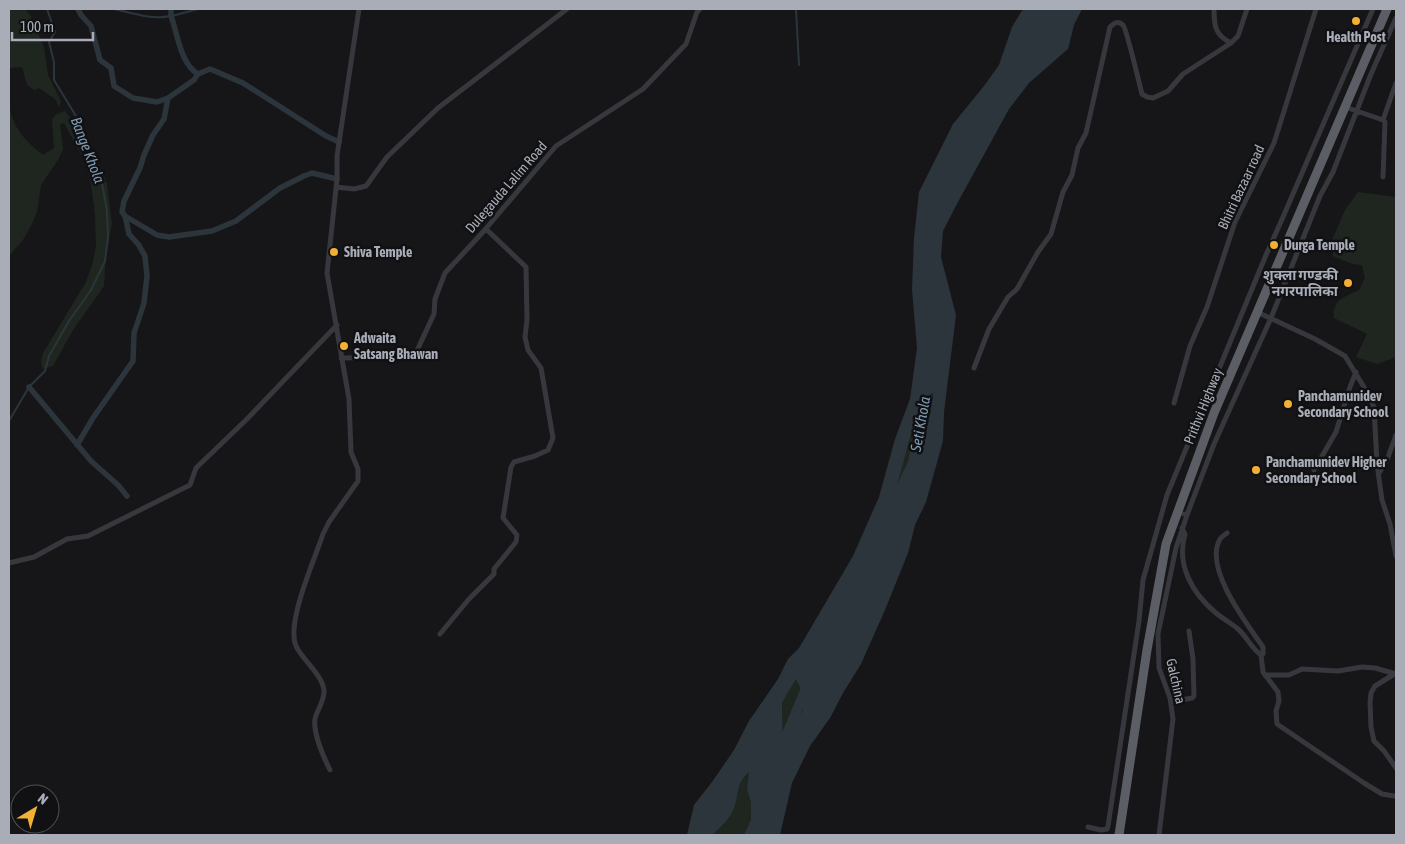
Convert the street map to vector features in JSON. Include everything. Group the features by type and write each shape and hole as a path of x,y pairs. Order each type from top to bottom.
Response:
{"highway":[{"name":"Prithvi Highway","path":"1119,835 1159,579 1166,544 1176,512 1257,312 1387,9"}],"street":[{"path":"330,770 321,752 315,721 325,693 323,684 296,647 293,633 296,611 323,534 329,522 358,481 359,476 351,452 349,400 327,273 336,186 336,156 359,9"},
{"path":"336,186 354,189 366,186 387,157 438,108 567,9"},
{"name":"Dulegauda Lalim Road","path":"341,358 414,357 434,314 435,299 445,273 486,229 556,146 643,89 686,44 697,12 700,9"},
{"path":"1214,9 1214,25 1221,38 1231,43"},
{"path":"974,368 989,328 1008,297 1017,289 1038,252 1051,234 1063,192 1072,175 1078,148 1086,133 1110,27 1118,22 1127,31 1142,94 1152,98 1168,91 1183,74 1231,43 1238,36 1247,9"},
{"name":"Bhitri Bazaar road","path":"1174,403 1190,346 1207,307 1235,222 1274,143 1316,9"},
{"path":"1088,827 1101,830 1107,829 1108,826 1139,621 1143,580 1167,495 1266,255 1373,9"},
{"name":"Galchina","path":"1159,835 1174,719 1171,702 1159,668 1158,634 1176,548 1186,515 1214,444 1271,318 1320,196 1333,172 1396,18"},
{"path":"1383,177 1383,145 1386,127 1383,120 1396,83"},
{"path":"1345,107 1383,120"},
{"path":"440,634 494,574 494,569 516,542 517,535 504,518 511,467 514,462 548,450 553,438 541,368 528,350 525,337 527,320 526,267 486,229"},
{"path":"1257,312 1315,339 1345,356 1356,372 1374,407 1378,473 1382,500 1390,524 1396,556"},
{"path":"9,563 34,557 67,539 88,536 190,485 196,468 247,419 337,325"},
{"path":"1314,470 1336,432 1356,372"},
{"path":"1193,431 1205,437"},
{"path":"1378,473 1387,460 1396,435"},
{"path":"1176,512 1186,515"},
{"path":"1182,528 1185,534 1182,544 1186,576 1213,611 1236,628 1261,655 1265,675 1278,692 1279,701 1276,710 1276,724 1382,794 1395,794"},
{"path":"1227,533 1219,541 1216,556 1221,578 1230,598 1263,647 1264,654 1261,655"},
{"path":"1171,702 1194,696 1189,631"},
{"path":"1265,675 1289,675 1302,670 1338,671 1362,667 1396,673"},
{"path":"1396,673 1375,686 1371,693 1370,707 1374,740 1396,768"}],"shaded area":[{"path":"9,9 25,9 30,15 44,47 48,75 61,101 59,107 55,99 39,88 34,90 27,85 22,67 9,68"},
{"path":"1023,9 1082,9 1074,25 1068,49 1029,83 1009,109 943,231 941,257 956,315 944,412 943,441 926,502 915,525 908,553 861,664 830,718 810,746 792,783 780,835 744,835 751,819 751,802 747,790 749,772 740,785 732,812 722,826 712,835 687,835 694,805 734,750 749,721 778,679 788,659 799,648 853,556 879,497 895,439 910,399 917,348 912,290 914,238 919,192 953,124 999,65 1012,27","holes":["933,393 931,410 926,431 918,424 919,411 925,395","912,431 917,432 924,437 910,472 897,485","796,679 803,694 803,710 783,746 782,703"]},
{"path":"9,100 15,125 30,144 43,155 54,148 52,119 57,114 65,111 77,126 103,173 107,184 112,224 106,252 104,286 73,330 53,366 42,369 41,360 43,353 86,282 93,262 96,245 95,215 90,177 83,158 64,123 60,124 63,149 41,185 37,212 31,226 23,240 9,256"},
{"path":"1358,192 1396,197 1396,357 1377,364 1356,357 1367,334 1334,318 1335,307 1340,299 1359,290 1365,278 1362,265 1352,264 1333,256 1331,242 1345,210"},
{"path":"933,392 926,432 918,424 919,411 925,395"},
{"path":"912,431 924,437 910,472 896,486"},
{"path":"796,678 803,694 803,710 783,747 782,703"},
{"path":"750,771 747,790 751,802 751,819 744,835 712,835 730,815 740,784"}],"waterway":[{"name":"Bange Khola","path":"9,421 29,387 45,371 49,356 69,321 91,290 105,261 108,238 107,211 102,183 79,121 54,80 54,62 49,42 55,32 47,9"},
{"path":"78,9 91,26 100,60 111,68 114,86 133,98 157,102 168,98"},
{"path":"114,9 149,17 170,16"},
{"path":"171,9 171,16 183,56 198,74"},
{"path":"172,16 198,9"},
{"path":"796,9 799,65"},
{"path":"77,445 93,418 133,361 134,333 144,303 147,276 145,256 129,234 125,216 122,212 124,201 153,135 164,119 168,98 194,80 198,74 210,69 243,83 326,136 339,142"},
{"path":"125,216 157,235 169,237 212,231 236,221 280,188 304,176 312,173 337,179"},
{"name":"Seti Khola","path":"902,486 913,463 927,384"},
{"path":"29,387 91,461 118,485 127,496"},
{"name":"Seti Khola","path":"778,756 807,686"}],"place":[{"name":"Health Post","path":"1356,21"},
{"name":"Durga Temple","path":"1274,245"},
{"name":"Shiva Temple","path":"334,252"},
{"name":"शुक्ला गण्डकी नगरपालिका","path":"1348,283"},
{"name":"Adwaita Satsang Bhawan","path":"344,346"},
{"name":"Panchamunidev Secondary School","path":"1288,404"},
{"name":"Panchamunidev Higher Secondary School","path":"1256,470"}]}
